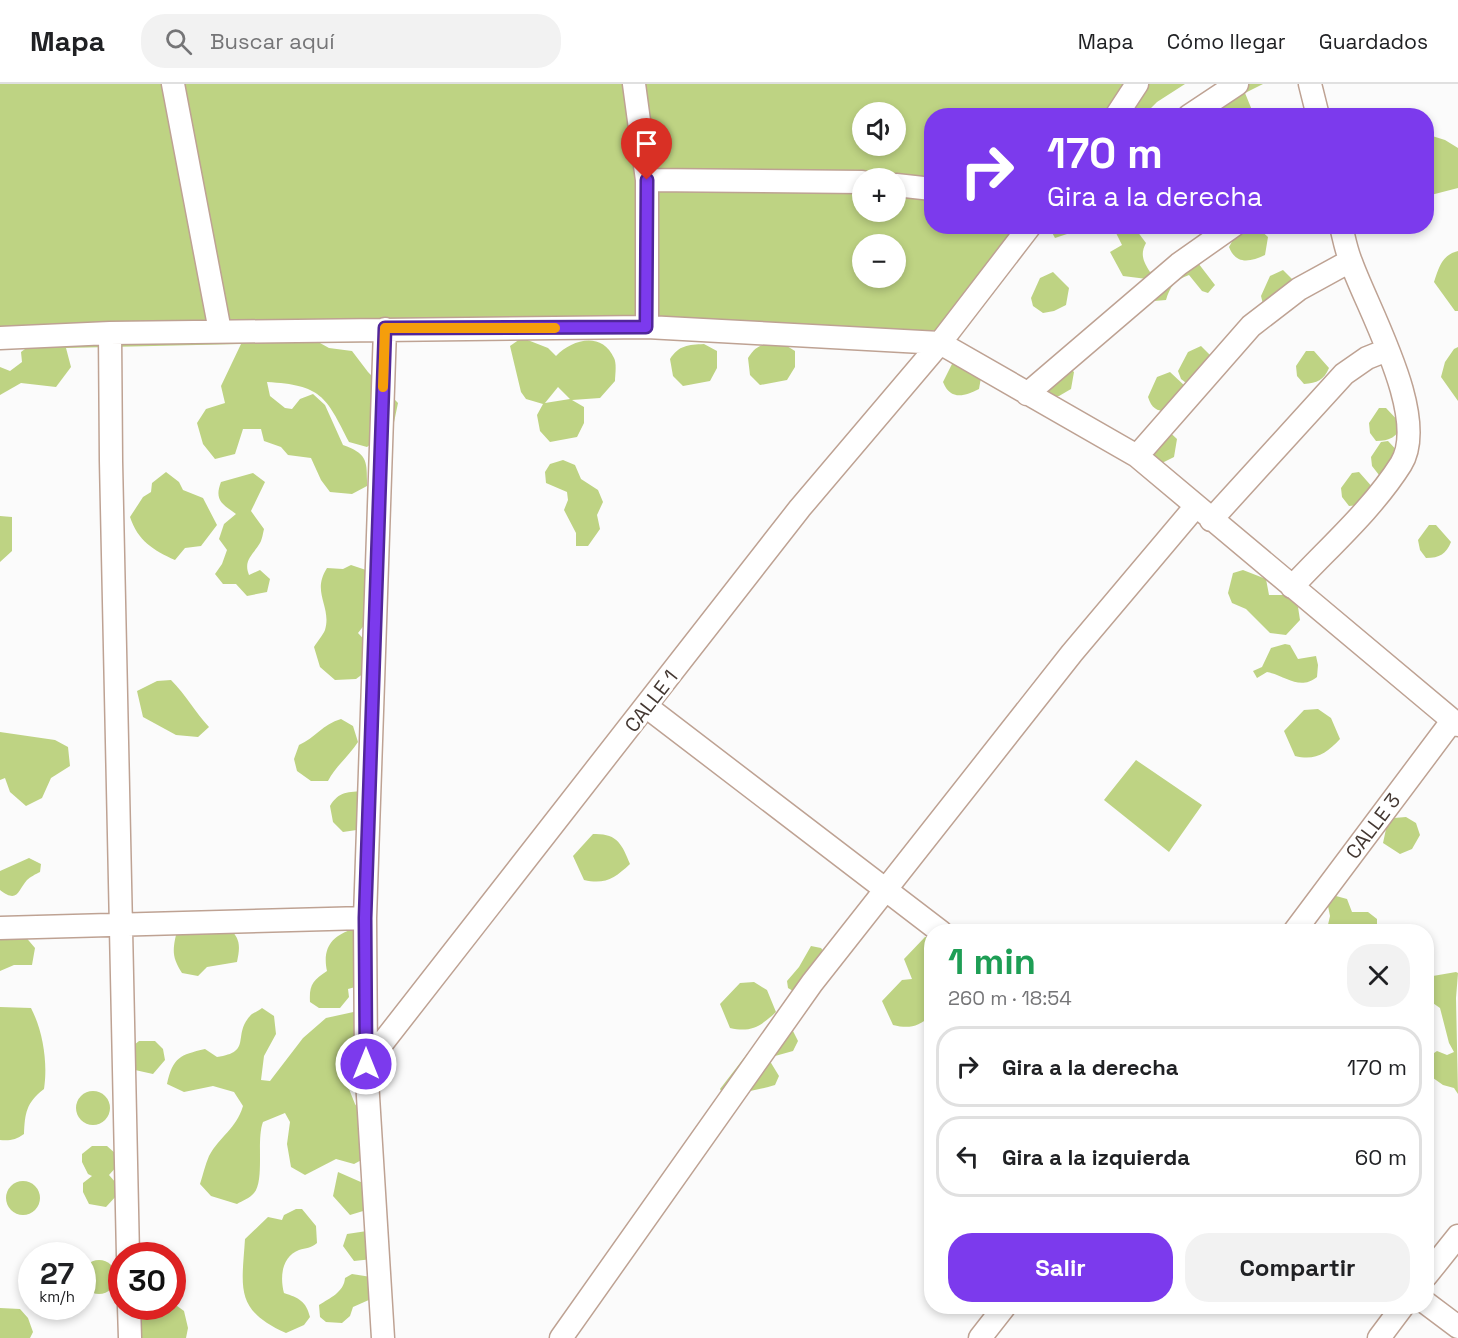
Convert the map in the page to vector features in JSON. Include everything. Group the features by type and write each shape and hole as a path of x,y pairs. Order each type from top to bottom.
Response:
{"street":[{"path":"173,84 220,331"},
{"path":"634,84 647,180 646,327"},
{"path":"1121,108 1137,84"},
{"path":"1201,108 1236,84"},
{"path":"1310,84 1316,108"},
{"path":"647,180 852,182"},
{"path":"906,186 924,188"},
{"name":"CALLE 1","path":"366,1064 647,707 800,508 940,343 1024,234"},
{"path":"1027,394 1179,264 1222,234"},
{"path":"1292,587 1361,514 1402,463 1409,439 1404,393 1350,261 1343,234"},
{"path":"1137,456 1251,326 1299,289 1350,261"},
{"path":"0,338 110,333 385,328 646,327 940,343 1137,456 1455,723"},
{"path":"383,1338 366,1064 365,918 385,328"},
{"path":"110,333 128,1242"},
{"path":"561,1338 812,983 1072,653 1204,513 1344,374 1366,358 1387,350"},
{"path":"647,707 931,924"},
{"name":"CALLE 3","path":"1300,924 1455,723"},
{"path":"0,928 365,918"},
{"path":"1434,1266 1458,1236"},
{"path":"1434,1309 1458,1327"},
{"path":"980,1338 999,1314"},
{"path":"1378,1338 1397,1314"},
{"path":"129,1320 130,1338"}],"green space":[{"path":"0,84 1185,84 1151,108 924,108 924,234 1032,234 941,330 525,339 548,348 556,356 570,345 595,341 609,349 615,360 615,381 600,398 572,400 584,407 584,423 577,437 550,442 540,431 537,415 543,404 526,399 521,392 510,346 520,339 320,343 329,348 352,351 368,372 398,403 393,427 367,447 349,442 327,404 311,390 267,382 270,396 285,408 292,409 300,399 313,394 325,405 343,445 362,455 366,464 367,486 352,494 330,492 321,480 311,458 288,455 281,447 264,441 261,429 243,429 235,454 215,459 203,444 197,423 206,409 225,403 221,386 241,344 66,348 71,367 56,387 21,383 0,395 0,367 10,371 22,362 21,352 25,349 0,349","holes":["558,387 570,399 545,403"]},
{"path":"1245,84 1263,84 1245,93 1251,108 1214,108"},
{"path":"1434,137 1458,148 1458,188 1434,194"},
{"path":"1053,234 1067,234 1055,238"},
{"path":"1116,234 1139,234 1146,243 1143,258 1150,272 1169,264 1195,259 1215,285 1208,293 1202,291 1189,275 1174,284 1166,300 1154,301 1147,279 1123,276 1110,252 1122,245"},
{"path":"1236,234 1265,234 1268,237 1265,255 1254,259 1244,260 1235,257 1229,247"},
{"path":"1458,251 1458,311 1455,311 1434,282 1448,255"},
{"path":"1283,270 1299,286 1263,304 1261,296 1270,276"},
{"path":"1053,272 1069,288 1066,305 1043,313 1033,306 1031,298 1040,278"},
{"path":"782,343 795,351 795,367 787,380 760,385 750,375 748,358 755,349 762,345"},
{"path":"704,344 717,351 717,368 710,381 683,386 673,376 670,359 684,347"},
{"path":"1201,346 1217,362 1190,386 1181,379 1178,371 1188,352"},
{"path":"1458,347 1458,401 1441,377 1445,362"},
{"path":"1306,351 1314,351 1329,368 1320,380 1304,384 1297,376 1296,366"},
{"path":"1058,357 1074,372 1071,389 1059,396 1048,397 1036,382 1046,362"},
{"path":"953,362 982,372 979,389 963,395 949,392 943,382"},
{"path":"1170,372 1186,387 1171,411 1163,411 1154,407 1148,397 1157,377"},
{"path":"1379,408 1386,408 1402,425 1392,438 1376,441 1370,433 1369,423"},
{"path":"1161,424 1177,439 1174,457 1162,463 1150,464"},
{"path":"1388,441 1404,458 1389,474 1379,475 1372,466 1371,457 1381,442"},
{"path":"563,460 575,465 581,479 598,490 603,502 597,515 600,529 588,546 576,546 576,533 564,510 568,500 567,492 546,483 545,472 550,464"},
{"path":"166,472 179,482 183,490 203,498 217,525 201,546 185,548 175,560 147,544 137,532 130,517 143,497 151,492 152,483"},
{"path":"1359,472 1374,489 1360,505 1349,506 1342,497 1341,488 1352,473"},
{"path":"253,473 265,482 251,511 264,529 261,542 248,561 247,570 249,575 260,570 270,579 267,592 247,596 236,584 223,584 215,574 227,550 219,539 224,524 236,514 223,504 218,493 221,482"},
{"path":"0,516 12,517 12,551 0,562"},
{"path":"1429,525 1436,525 1451,542 1442,554 1426,558 1420,550 1418,540"},
{"path":"351,565 366,570 376,610 358,633 372,648 376,664 356,679 335,680 320,667 314,647 325,630 326,614 321,585 327,568 343,569"},
{"path":"1243,570 1266,579 1269,595 1285,595 1298,607 1300,620 1286,635 1270,633 1246,609 1232,603 1228,593 1233,573"},
{"path":"1290,645 1298,659 1316,656 1317,677 1311,681 1299,683 1267,672 1257,678 1253,671 1262,667 1271,648"},
{"path":"171,680 209,727 198,737 176,735 143,717 137,691 157,681"},
{"path":"1318,709 1331,718 1340,739 1320,755 1308,758 1295,756 1284,731 1304,710"},
{"path":"341,719 353,726 358,742 328,781 311,781 297,771 294,759 299,745 329,724"},
{"path":"0,732 55,740 68,747 70,766 51,778 42,798 26,806 10,792 5,778 0,780"},
{"path":"1136,760 1202,805 1169,852 1104,800"},
{"path":"365,791 370,828 343,832 333,822 330,806 341,795"},
{"path":"1406,817 1416,823 1420,835 1412,849 1400,854 1383,843 1386,829 1394,818"},
{"path":"593,834 608,835 618,841 630,864 614,877 604,881 584,880 573,856"},
{"path":"29,858 41,864 40,872 27,880 14,896 0,890 0,871"},
{"path":"1336,896 1347,899 1352,912 1368,912 1377,919 1377,924 1328,924 1330,916 1328,906"},
{"path":"0,928 18,928 35,948 32,965 14,965 0,971"},
{"path":"229,928 239,944 237,962 207,967 198,976 182,973 174,955 176,935 192,932 200,935"},
{"path":"354,929 359,986 348,989 349,997 340,1008 319,1008 310,1002 310,991 315,980 327,971 326,956 330,944 340,935"},
{"path":"924,938 924,1020 913,1026 904,1027 893,1025 882,1001 902,980 912,979 904,959"},
{"path":"811,946 821,948 831,960 798,994 788,988 787,981 799,967"},
{"path":"1458,973 1456,998 1458,1094 1454,1088 1443,1085 1434,1079 1434,1053 1437,1051 1447,1055 1454,1052 1449,1043 1440,1008 1434,1004 1434,976"},
{"path":"754,982 767,990 776,1012 750,1029 730,1028 720,1004 740,983"},
{"path":"0,1007 31,1008 41,1037 45,1058 44,1089 30,1104 24,1134 15,1139 6,1140 0,1140"},
{"path":"262,1008 274,1016 276,1034 264,1056 261,1080 270,1081 303,1038 326,1018 358,1011 376,1022 383,1042 360,1091 349,1089 355,1104 374,1131 371,1155 354,1164 336,1159 305,1175 291,1167 287,1144 290,1122 285,1113 263,1122 257,1187 252,1195 237,1204 211,1196 200,1184 209,1156 232,1127 243,1106 234,1092 213,1086 184,1092 167,1084 175,1063 189,1053 205,1049 217,1057 235,1051 239,1047 245,1023 251,1015"},
{"path":"777,1023 789,1023 798,1041 793,1051 775,1056 765,1053 779,1076 775,1085 745,1092 726,1100 720,1089 747,1054 760,1045 761,1035"},
{"path":"139,1041 155,1041 163,1049 165,1060 153,1074 135,1070 129,1058 129,1049"},
{"path":"93,1091 105,1096 110,1108 105,1120 93,1125 81,1120 76,1108 81,1096"},
{"path":"92,1146 107,1146 116,1154 118,1165 109,1175 116,1183 118,1194 106,1207 89,1204 83,1192 83,1183 92,1176 88,1174 82,1162 82,1154"},
{"path":"338,1172 379,1190 373,1208 350,1215 333,1196"},
{"path":"23,1181 35,1186 40,1198 35,1210 23,1215 11,1210 6,1198 11,1186"},
{"path":"296,1209 302,1209 316,1226 317,1243 293,1253 283,1268 284,1293 301,1301 310,1317 304,1325 286,1333 269,1324 249,1306 243,1284 245,1239 268,1217 282,1220 284,1215"},
{"path":"367,1231 373,1259 354,1261 343,1246 347,1234"},
{"path":"96,1261 108,1264 108,1290 99,1294 96,1293"},
{"path":"352,1274 371,1277 371,1299 353,1307 350,1316 342,1323 326,1322 320,1317 319,1305 336,1294 345,1278"},
{"path":"0,1308 18,1309 18,1320 29,1320 33,1332 30,1338 0,1338"},
{"path":"135,1320 186,1320 188,1328 186,1338 139,1338"}],"slow traffic":[{"path":"383,387 385,328 555,328"}],"route":[{"path":"366,1064 365,918 385,328 646,327 647,180"}]}
